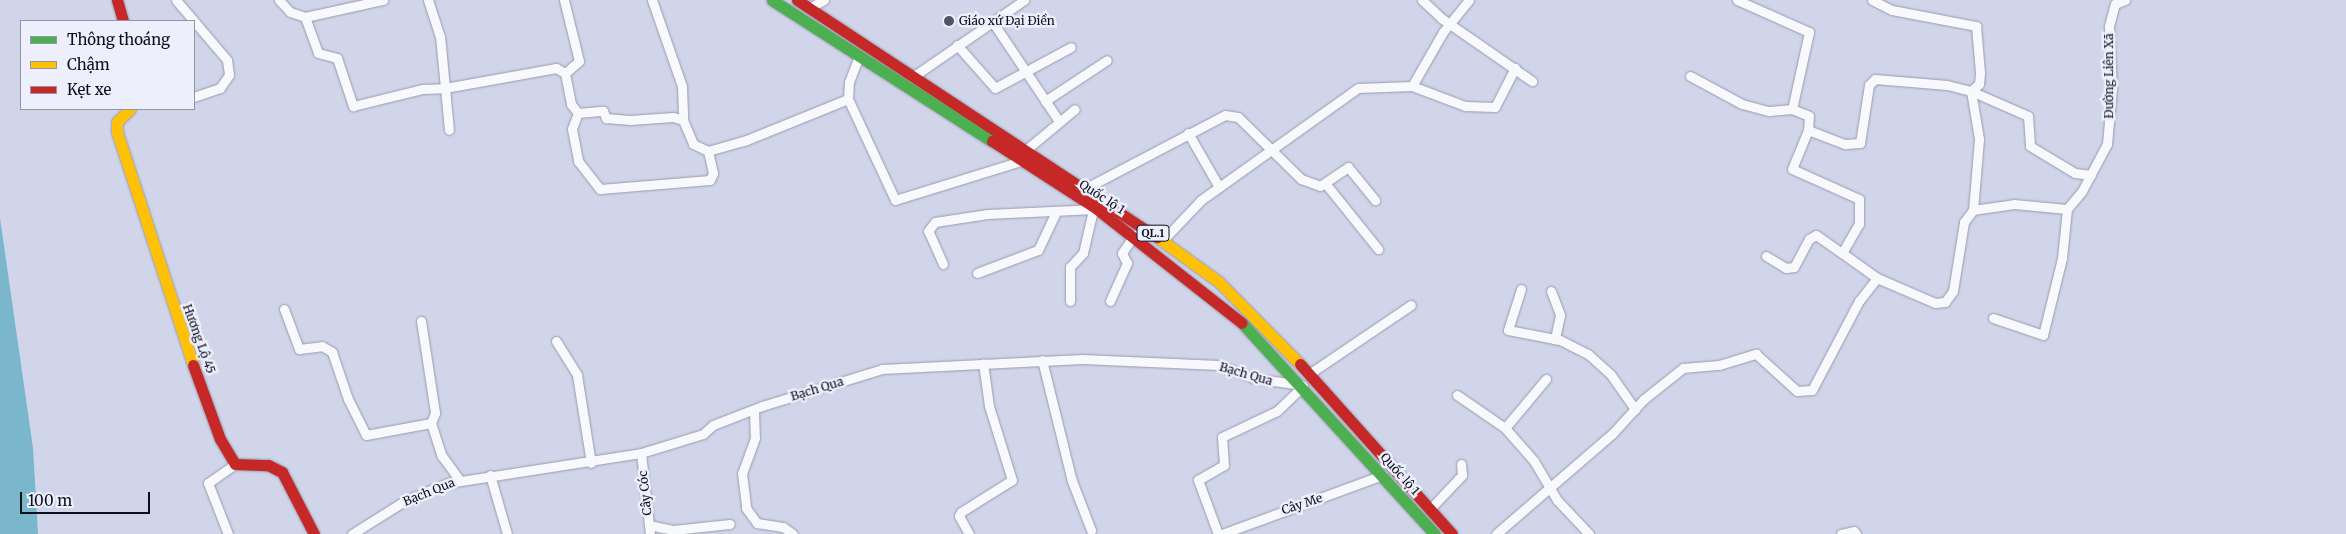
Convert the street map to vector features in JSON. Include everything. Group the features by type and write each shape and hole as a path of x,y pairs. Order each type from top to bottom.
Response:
{"main road":[{"path":"117,0 123,20"},
{"name":"Quốc lộ 1","path":"772,0 1134,235 1235,316 1303,386 1435,534"},
{"name":"Quốc lộ 1","path":"797,0 1164,239 1235,296 1309,374 1452,534"},
{"name":"Hương Lộ 45","path":"129,110 117,122 117,132 170,299 220,440 235,464"},
{"path":"235,464 273,466 282,472 314,534"}],"street":[{"path":"176,0 193,20"},
{"path":"279,0 290,12 305,17 383,0"},
{"path":"428,0 440,36 449,130"},
{"path":"564,0 579,61 565,73"},
{"path":"652,0 682,86 683,120 693,144 708,151 744,141 848,99"},
{"path":"810,8 824,0"},
{"path":"914,76 1024,0"},
{"path":"1422,0 1532,81"},
{"path":"1412,86 1451,23 1469,0"},
{"path":"1736,0 1809,32 1792,109"},
{"path":"1872,0 1892,10 1978,28 1979,84 1971,91"},
{"name":"Đường Liên Xã","path":"2067,208 2091,175 2108,134 2109,26 2114,2 2125,0"},
{"path":"305,17 318,53 336,58 353,106 422,89 469,87 544,68 556,68 565,73 571,104 578,113"},
{"path":"992,21 1059,121"},
{"path":"195,22 227,60 229,75 220,88 195,97"},
{"path":"957,45 995,88 1027,73 1071,48"},
{"path":"859,56 849,82 848,99 895,200 1021,161"},
{"path":"1045,102 1107,60"},
{"path":"1164,239 1201,200 1273,152 1358,88 1367,86 1412,86 1465,106 1495,107 1515,68"},
{"path":"1690,76 1742,104 1769,111 1792,109 1809,116 1808,130 1792,169 1860,199 1862,205 1859,224 1842,252"},
{"path":"1808,130 1845,144 1860,143 1869,86 1875,79 1947,85 1971,91 2028,116 2030,146 2076,172 2091,175"},
{"path":"1766,256 1786,268 1794,268 1809,239 1816,235 1877,278 1935,303 1945,302 1953,291 1964,222 1973,210 1979,139 1971,91"},
{"path":"1028,149 1075,109"},
{"path":"578,113 604,111 606,118 666,117 683,120"},
{"path":"578,113 572,129 578,161 600,189 710,180 713,173 708,151"},
{"path":"1086,188 1225,115 1232,115 1301,179 1315,186 1325,183 1348,167 1375,200"},
{"path":"1188,134 1219,187"},
{"path":"1325,183 1378,249"},
{"path":"1973,210 2014,204 2067,208 2062,258 2043,335 1993,318"},
{"path":"943,264 928,231 936,222 987,214 1095,210 1083,253 1070,267 1070,301"},
{"path":"976,272 1038,250 1056,212"},
{"path":"1110,301 1126,265 1122,253 1134,235"},
{"path":"1496,534 1548,487 1612,434 1635,409 1670,377 1691,365 1710,366 1756,354 1797,391 1812,390 1859,301 1877,278"},
{"path":"1520,289 1508,330 1555,339 1596,360 1635,409"},
{"path":"1551,291 1560,314 1555,339"},
{"path":"1309,374 1411,305"},
{"path":"284,309 300,349 322,346 332,352 348,399 366,435 431,423"},
{"path":"421,321 435,414 431,423 442,456 458,479"},
{"path":"556,341 577,375 591,463"},
{"path":"1042,360 1074,488 1092,530"},
{"name":"Bạch Qua","path":"352,534 406,500 458,479 591,463 641,453 703,434 713,425 869,371 1042,360 1210,364 1281,384 1303,386"},
{"path":"969,534 961,512 1012,480 988,406 983,363"},
{"path":"1505,428 1546,379"},
{"path":"1218,534 1198,480 1224,465 1222,437 1277,411 1303,386"},
{"path":"1457,395 1505,428 1534,461 1548,487 1589,534"},
{"path":"754,412 756,438 742,473 745,503 757,523 784,527 793,534"},
{"name":"Cây Cóc","path":"641,453 649,530"},
{"path":"228,534 208,483 235,464"},
{"path":"1430,509 1462,475 1461,464"},
{"path":"490,475 507,534"},
{"name":"Cây Me","path":"1222,534 1382,475"},
{"path":"649,530 730,524"},
{"path":"1841,534 1854,531 1856,534"}],"water":[{"path":"0,218 33,448 38,534 0,534"}],"traffic: fast":[{"path":"772,0 992,141"},
{"path":"1242,323 1435,534"}],"traffic: slow":[{"path":"129,110 117,122 117,132 193,365"},
{"path":"1157,237 1219,282 1300,364"}],"traffic: jam":[{"path":"117,0 123,20"},
{"path":"797,0 1157,237"},
{"path":"992,141 1097,209 1242,323"},
{"path":"1300,364 1452,534"},
{"path":"193,365 220,439 235,464 268,465 282,472 314,534"}],"place":[{"name":"Giáo xứ Đại Điền","path":"949,21"}]}
